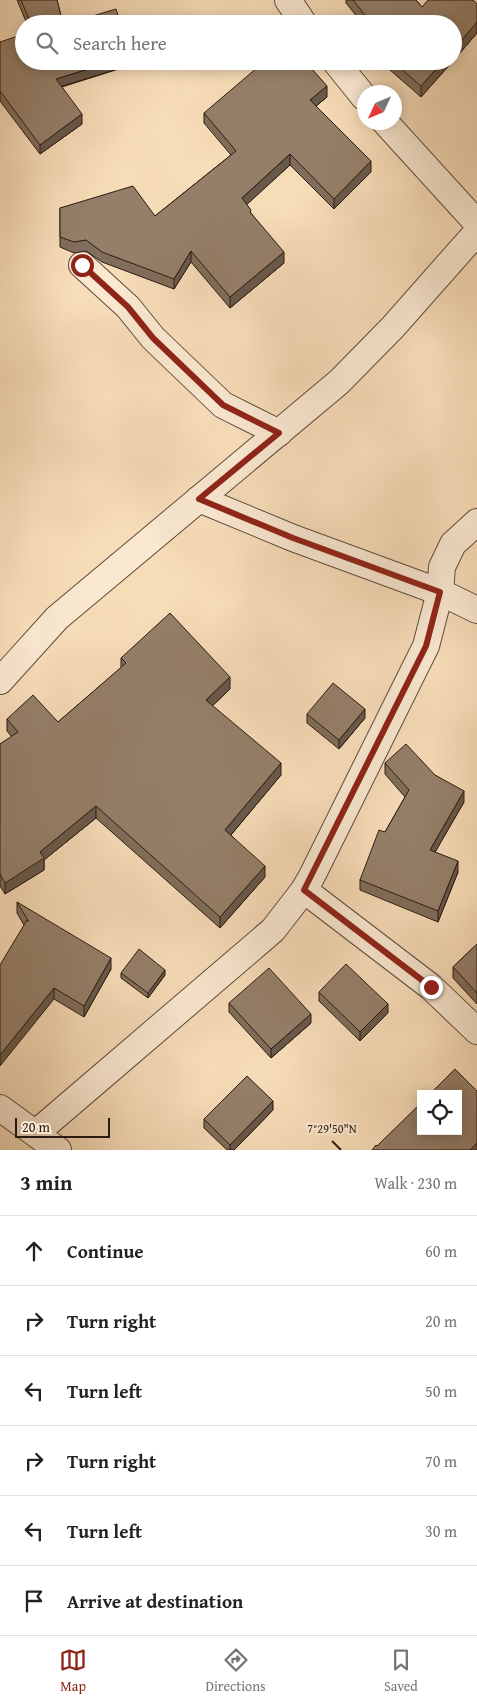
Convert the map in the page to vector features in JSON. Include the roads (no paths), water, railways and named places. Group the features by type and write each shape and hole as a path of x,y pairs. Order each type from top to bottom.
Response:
{"street":[{"path":"288,0 298,15"},
{"path":"342,70 357,88"},
{"path":"392,130 477,223"},
{"path":"0,681 57,618 339,382 386,334 477,232"},
{"path":"82,265 128,307 153,338 223,405 279,433"},
{"path":"199,499 293,538 440,592 477,610"},
{"path":"36,1133 272,930 304,890 426,646 440,592 442,567 453,544 477,522"},
{"path":"304,890 431,987 477,1031"},
{"path":"0,1108 58,1150"}]}
